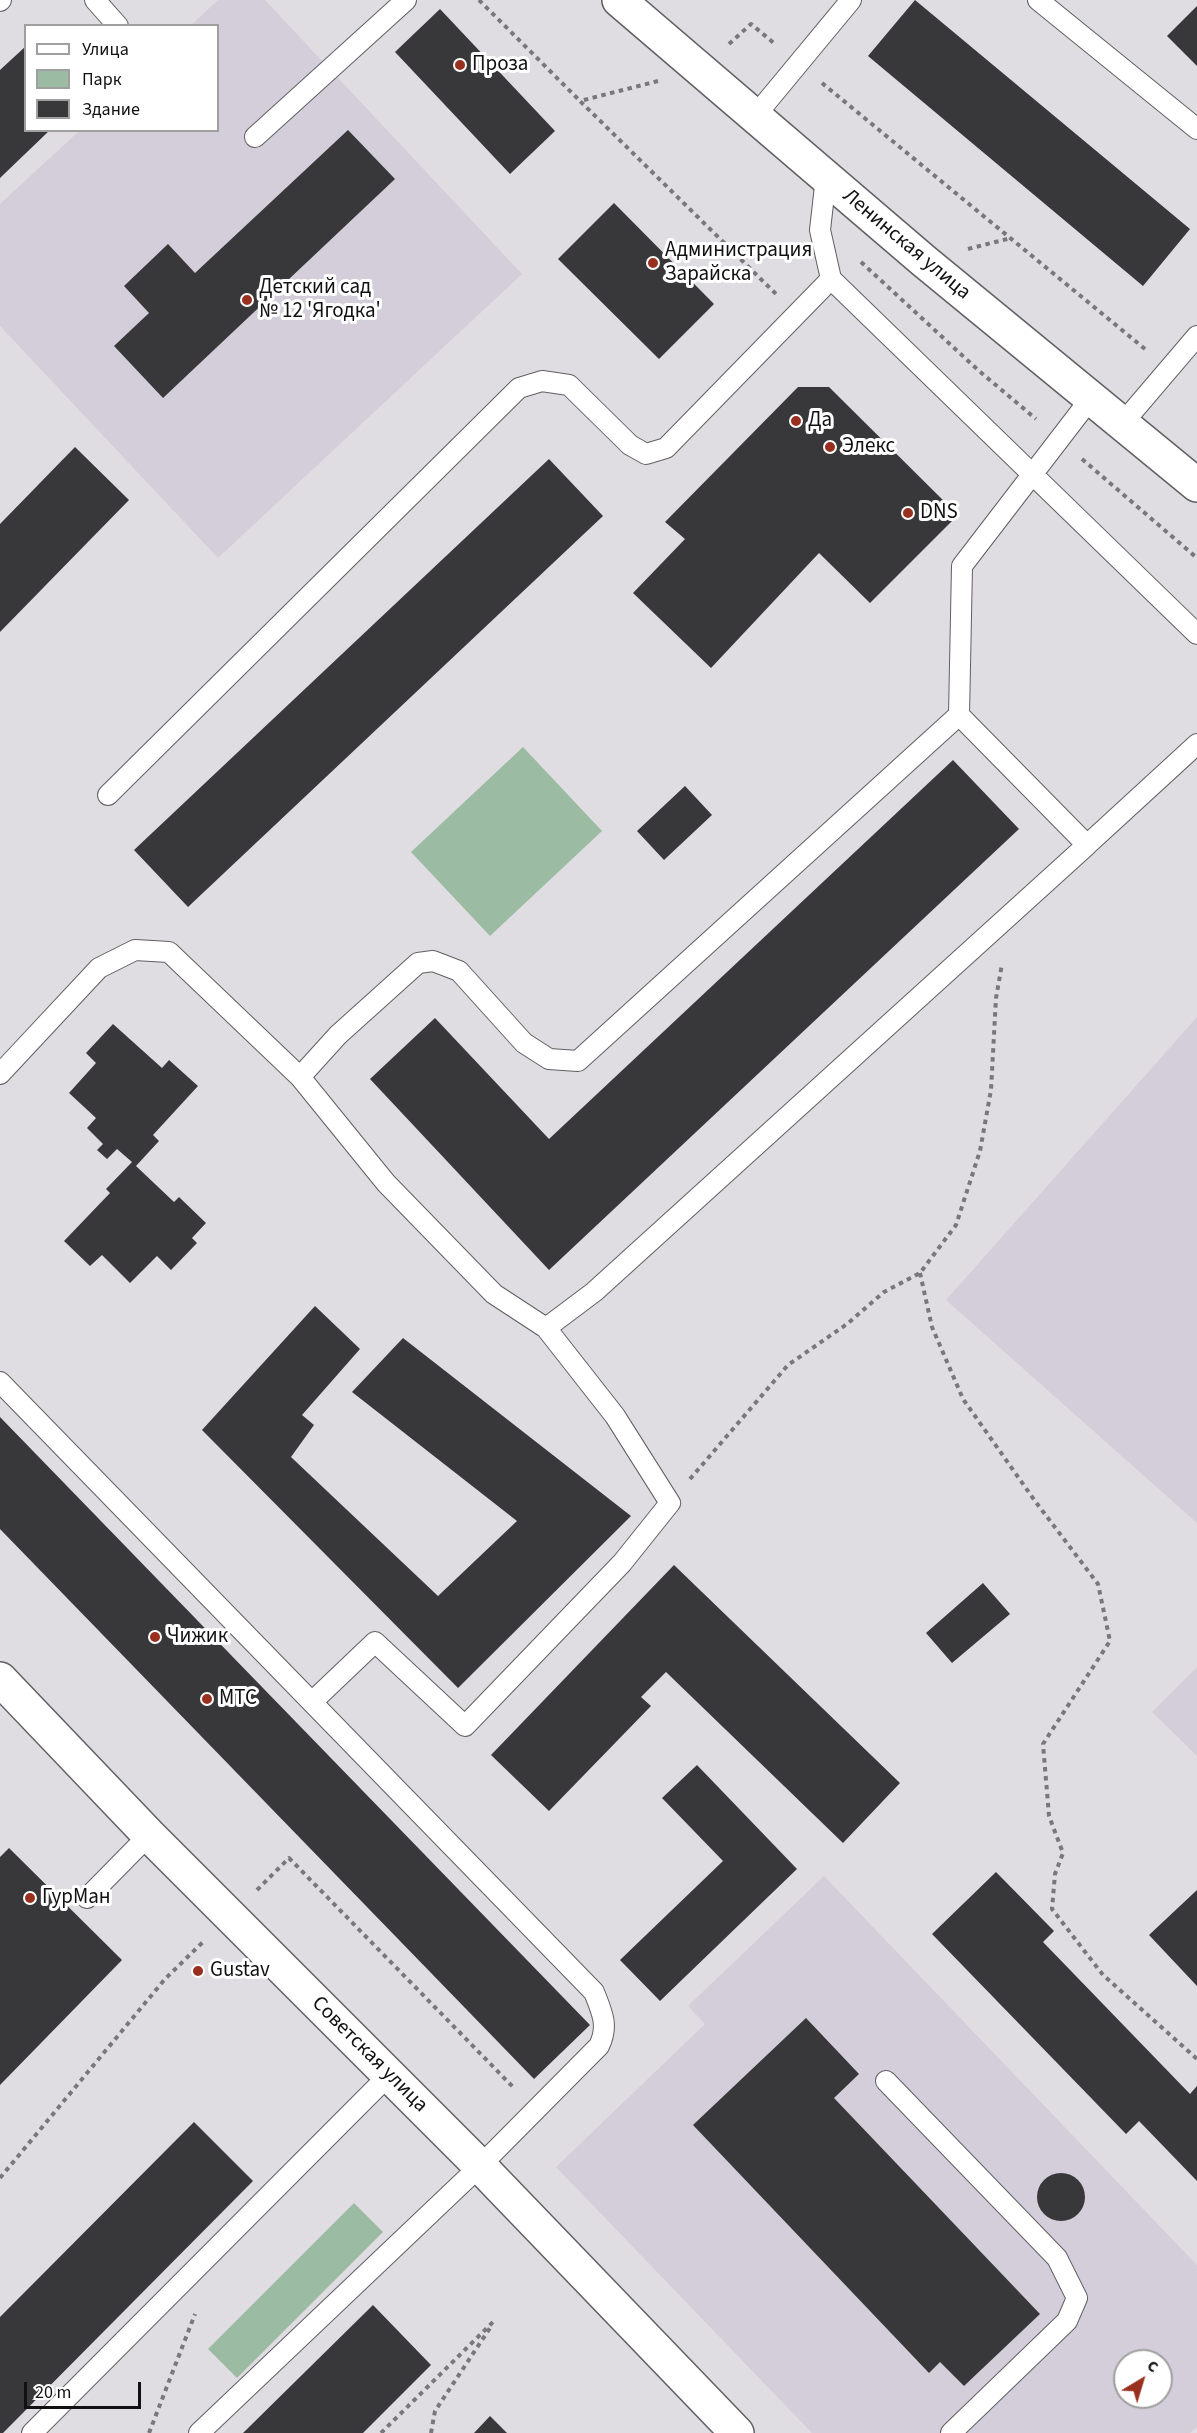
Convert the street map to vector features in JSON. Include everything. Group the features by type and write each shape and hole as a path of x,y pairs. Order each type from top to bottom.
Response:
{"street":[{"name":"Ленинская улица","path":"619,0 826,177 1197,485"},
{"name":"Советская улица","path":"0,1679 149,1835 480,2166 737,2433"}],"lane":[{"path":"95,0 116,24"},
{"path":"255,137 406,0"},
{"path":"755,116 851,0"},
{"path":"1041,1 1197,129"},
{"path":"826,177 820,230 831,279 1197,634"},
{"path":"108,795 519,388 542,381 569,385 630,445 646,454 666,448 831,279"},
{"path":"1122,424 1197,336"},
{"path":"1087,844 959,715 962,566 1091,398"},
{"path":"300,1077 338,1035 418,963 433,961 459,971 524,1042 549,1059 578,1061 959,715"},
{"path":"546,1328 594,1292 1197,744"},
{"path":"0,1074 99,968 135,950 169,952 300,1077 386,1183 494,1294 546,1328 615,1416 670,1503 622,1563 465,1726 375,1642 312,1702"},
{"path":"0,1382 594,1992 604,2015 605,2033 599,2046 480,2166 200,2433"},
{"path":"87,1898 149,1835"},
{"path":"32,2433 389,2075"},
{"path":"886,2081 1057,2258 1077,2298 1067,2320 951,2433"}],"path":[{"path":"479,0 580,101"},
{"path":"820,230 875,273 978,370 1197,558"},
{"path":"670,1503 788,1365 847,1324 884,1292 920,1273 956,1225 980,1151 991,1090 996,998 1012,913"},
{"path":"920,1273 932,1327 963,1400 1098,1584 1110,1641 1043,1744 1049,1816 1063,1853 1054,1874 1052,1909 1103,1976 1197,2059"},
{"path":"0,2178 165,1979 289,1858 536,2110"},
{"path":"149,2433 200,2303"},
{"path":"381,2433 495,2320 435,2411 431,2433"}],"shaded area":[{"name":"Детский сад № 12 'Ягодка'","path":"218,0 265,0 522,274 218,558 0,326 0,204 78,132 219,132 219,24 192,24"},
{"path":"1197,1017 1197,1523 946,1300"},
{"path":"1197,1667 1197,1756 1152,1712"},
{"path":"824,1876 1197,2265 1197,2427 1190,2433 812,2433 556,2167 705,2024 688,2006"}],"green space":[{"path":"523,747 602,831 490,936 411,852"},
{"path":"354,2203 383,2232 237,2378 208,2349"}],"building":[{"path":"915,0 1190,229 1143,286 868,56"},
{"path":"1197,6 1197,66 1167,36"},
{"path":"440,9 555,131 510,174 395,52"},
{"path":"24,48 24,132 48,132 0,178 0,70"},
{"path":"348,130 395,179 163,398 114,346 149,313 124,286 168,244 195,273"},
{"path":"614,203 714,304 659,359 558,259"},
{"path":"798,387 829,387 958,515 870,603 819,553 711,668 633,593 685,539 665,522"},
{"path":"75,447 129,500 0,632 0,524"},
{"path":"549,459 603,516 188,907 134,850"},
{"path":"953,760 1019,829 549,1270 370,1079 435,1018 549,1139"},
{"path":"685,786 712,815 664,860 637,831"},
{"path":"113,1024 162,1068 169,1060 198,1086 153,1135 159,1141 136,1166 174,1202 179,1197 206,1223 192,1238 197,1243 171,1270 157,1256 130,1283 102,1255 90,1266 64,1241 110,1193 106,1189 132,1162 117,1149 107,1159 97,1150 103,1144 87,1128 96,1118 69,1093 96,1063 86,1053"},
{"path":"315,1306 360,1349 302,1415 314,1425 291,1457 438,1596 517,1521 352,1392 403,1338 631,1516 458,1688 202,1430"},
{"path":"0,1417 590,2025 534,2079 0,1529"},
{"path":"674,1565 900,1783 843,1843 666,1672 641,1697 651,1706 549,1811 491,1755"},
{"path":"983,1583 1010,1614 952,1663 926,1633"},
{"path":"697,1765 797,1869 660,2001 620,1960 723,1861 662,1798"},
{"path":"9,1848 122,1960 0,2085 0,1857"},
{"path":"996,1872 1054,1931 1043,1942 1190,2094 1197,2086 1197,2181 1139,2121 1126,2134 932,1934"},
{"path":"1197,1890 1197,1986 1149,1935"},
{"path":"806,2018 859,2074 834,2098 1040,2314 964,2386 940,2362 929,2373 693,2125"},
{"path":"194,2122 253,2181 3,2433 0,2433 0,2317"},
{"path":"1061,2173 1078,2180 1085,2197 1078,2214 1061,2221 1044,2214 1037,2197 1044,2180"},
{"path":"373,2305 431,2365 363,2433 243,2433"},
{"path":"490,2416 507,2433 474,2433"}],"place":[{"name":"Проза","path":"460,65"},
{"name":"Администрация Зарайска","path":"653,263"},
{"name":"Детский сад № 12 'Ягодка'","path":"247,300"},
{"name":"Да","path":"796,421"},
{"name":"Элекс","path":"830,447"},
{"name":"DNS","path":"908,513"},
{"name":"Чижик","path":"155,1637"},
{"name":"МТС","path":"207,1699"},
{"name":"ГурМан","path":"30,1898"},
{"name":"Gustav","path":"198,1971"}]}
